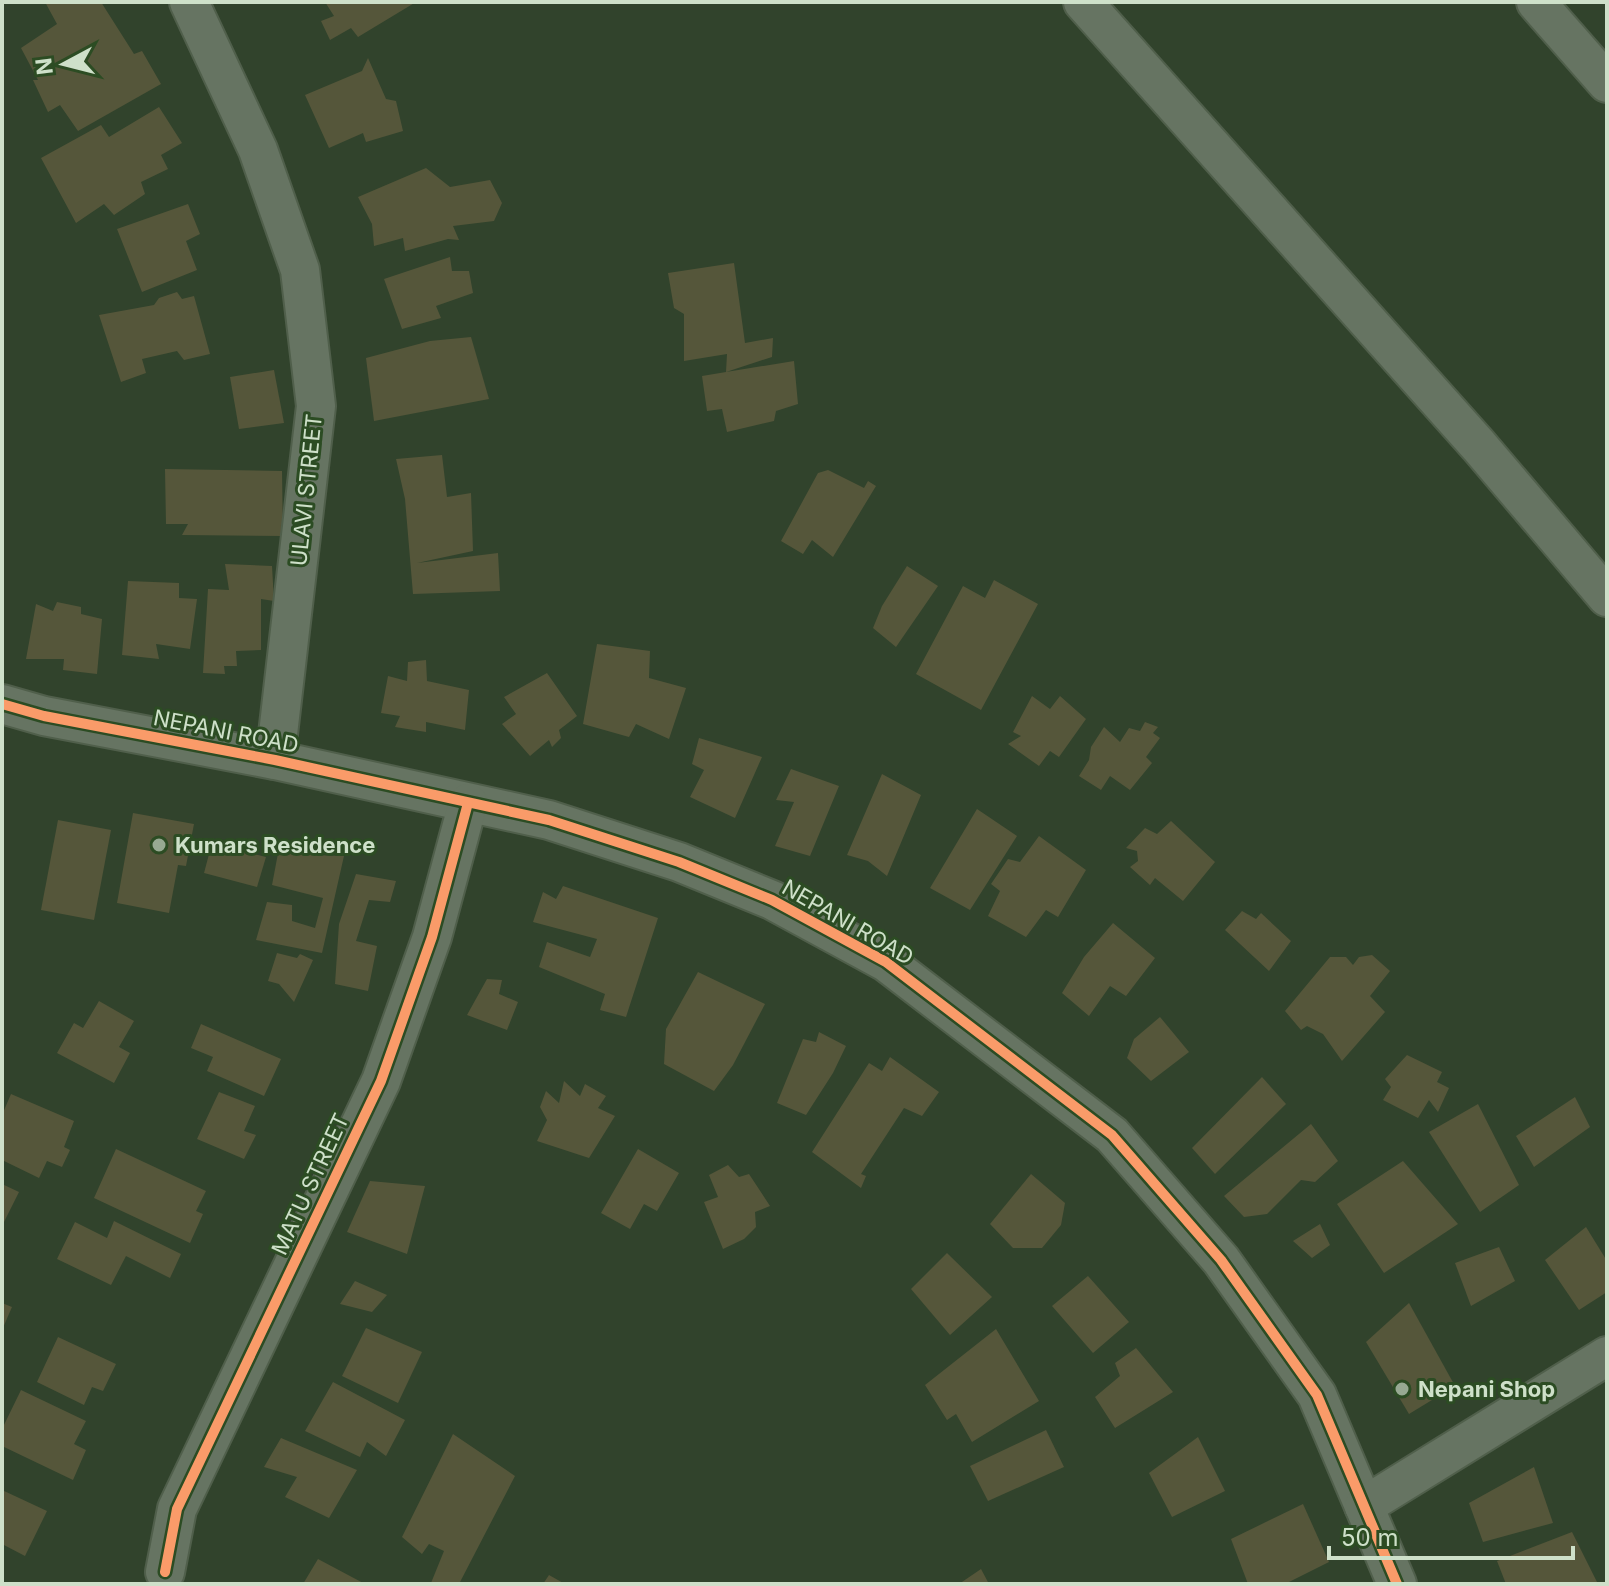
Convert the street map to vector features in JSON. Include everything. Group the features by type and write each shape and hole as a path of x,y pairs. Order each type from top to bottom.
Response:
{"street":[{"name":"ULAVI STREET","path":"189,2 258,150 300,270 316,406 275,760"},
{"path":"1083,2 1479,446 1607,597"},
{"path":"1536,2 1607,83"},
{"name":"NEPANI ROAD","path":"2,704 44,716 275,760 549,820 679,862 772,900 886,962 1112,1135 1221,1260 1317,1395 1397,1584"},
{"name":"MATU STREET","path":"165,1572 177,1509 381,1081 432,937 468,803"},
{"path":"1364,1506 1607,1356"}],"building":[{"path":"45,2 101,2 134,54 142,51 161,84 78,131 60,105 48,112 33,80 38,80 21,48 57,24"},
{"path":"325,2 416,2 358,37 351,28 330,40 321,21 334,16"},
{"path":"368,58 386,99 396,101 403,131 366,142 363,133 329,148 305,95 362,71"},
{"path":"159,107 182,143 161,155 168,169 141,182 145,194 114,215 104,204 76,223 41,158 101,125 109,137"},
{"path":"426,168 450,187 490,180 502,203 494,221 453,226 459,240 448,239 405,251 403,238 374,246 372,224 358,197"},
{"path":"188,204 200,234 186,241 197,270 142,292 117,229"},
{"path":"450,257 452,271 469,271 473,293 436,306 441,318 402,329 384,279"},
{"path":"734,263 745,343 773,338 772,357 726,372 727,354 684,361 684,314 674,308 668,273"},
{"path":"177,292 182,299 194,296 210,354 184,360 177,351 142,359 146,373 121,382 99,315 154,305 159,298"},
{"path":"471,337 489,399 374,421 366,358 430,341"},
{"path":"794,361 798,404 776,411 774,421 727,432 722,409 707,411 702,376"},
{"path":"274,370 284,423 239,429 230,377"},
{"path":"442,455 447,497 471,493 473,551 417,563 498,553 500,591 413,594 405,499 396,459"},
{"path":"165,469 282,471 283,536 182,535 188,524 166,524"},
{"path":"828,470 864,488 868,481 876,486 833,557 812,540 803,554 781,541 818,473"},
{"path":"225,564 272,566 274,601 261,599 261,650 236,651 237,666 224,666 225,674 203,673 208,589 229,590"},
{"path":"907,566 938,586 896,647 873,628 882,606"},
{"path":"994,580 1038,604 981,710 916,674 963,586 985,598"},
{"path":"128,581 179,583 179,598 197,599 190,649 156,644 159,659 122,655"},
{"path":"57,602 81,607 81,614 102,619 97,674 63,670 64,659 26,659 36,604 53,611"},
{"path":"597,644 650,651 649,678 686,688 669,739 636,724 629,737 583,724"},
{"path":"426,660 427,681 469,690 465,730 426,722 426,732 395,727 400,716 381,713 388,676 407,681 408,662"},
{"path":"547,673 577,716 559,730 561,738 552,747 549,740 530,756 502,724 516,714 504,697"},
{"path":"1032,696 1050,709 1060,696 1086,719 1059,757 1050,751 1039,766 1008,744 1021,736 1013,732"},
{"path":"1145,722 1158,727 1153,733 1160,738 1146,757 1152,763 1130,790 1110,776 1101,790 1079,776 1089,760 1091,747 1104,727 1120,742 1129,728 1140,731"},
{"path":"699,738 762,757 735,818 690,797 704,770 692,764"},
{"path":"791,769 839,786 810,856 775,846 794,802 776,800"},
{"path":"882,774 921,795 887,876 868,861 847,855"},
{"path":"977,809 1017,836 970,910 930,888"},
{"name":"Kumars Residence","path":"133,813 194,824 186,866 178,865 169,913 117,903"},
{"path":"58,820 111,830 94,920 41,910"},
{"path":"1171,821 1215,862 1183,901 1155,878 1150,885 1130,867 1138,861 1137,851 1126,848 1145,828 1157,834"},
{"path":"1039,836 1086,870 1058,917 1046,910 1026,937 988,916 1000,891 991,884 1008,859 1020,862"},
{"path":"212,843 266,857 257,887 204,873"},
{"path":"299,843 313,848 312,855 344,856 322,953 256,940 267,902 292,905 292,921 315,928 323,898 272,885 279,848 293,849"},
{"path":"356,874 396,881 390,902 369,900 356,941 377,946 368,991 335,984 339,924"},
{"path":"563,886 658,918 626,1017 600,1010 605,994 539,967 547,942 590,957 597,939 533,922 543,892 556,899"},
{"path":"1242,911 1256,919 1261,913 1291,941 1269,971 1225,930"},
{"path":"1113,923 1155,958 1126,996 1110,986 1089,1016 1062,993 1084,957"},
{"path":"277,953 297,958 300,954 313,960 294,1002 279,984 268,981"},
{"path":"1372,955 1390,971 1370,996 1385,1012 1342,1061 1323,1034 1307,1026 1301,1030 1285,1011 1330,957 1346,957 1353,965 1359,957"},
{"path":"698,972 765,1004 733,1065 714,1091 664,1064 666,1029"},
{"path":"487,979 502,980 499,994 518,1002 507,1030 467,1015"},
{"path":"99,1001 134,1021 119,1047 130,1053 114,1083 57,1053 74,1023 83,1028"},
{"path":"1160,1017 1189,1052 1151,1081 1127,1058 1134,1039"},
{"path":"201,1024 281,1059 264,1096 207,1071 213,1057 191,1048"},
{"path":"819,1032 846,1046 806,1115 777,1103 803,1039 816,1042"},
{"path":"1407,1055 1442,1072 1437,1082 1449,1088 1438,1112 1429,1100 1418,1118 1383,1100 1391,1087 1385,1079"},
{"path":"890,1057 939,1092 922,1116 904,1108 861,1174 866,1176 861,1188 812,1152 869,1063 882,1071"},
{"path":"1262,1077 1286,1104 1215,1174 1192,1148"},
{"path":"564,1081 580,1096 585,1084 606,1096 598,1108 615,1116 589,1158 537,1141 547,1120 540,1107 546,1091 559,1103"},
{"path":"219,1092 255,1106 244,1131 256,1135 244,1159 197,1139"},
{"path":"11,1094 74,1121 64,1147 70,1150 62,1167 47,1161 39,1178 2,1160 2,1115"},
{"path":"1575,1097 1590,1127 1534,1167 1516,1136"},
{"path":"1478,1104 1519,1185 1480,1212 1429,1132"},
{"path":"1311,1124 1338,1161 1315,1182 1301,1180 1267,1214 1244,1217 1224,1196"},
{"path":"116,1149 206,1191 196,1211 203,1214 190,1243 94,1198"},
{"path":"638,1149 679,1173 657,1211 644,1204 630,1229 601,1213"},
{"path":"1403,1161 1458,1224 1384,1273 1337,1204"},
{"path":"728,1165 739,1177 749,1174 770,1206 755,1212 756,1227 744,1239 723,1249 704,1202 718,1197 709,1175"},
{"path":"1031,1174 1065,1203 1061,1225 1042,1248 1013,1248 990,1224"},
{"path":"370,1181 425,1186 407,1254 347,1232"},
{"path":"2,1184 19,1192 2,1226"},
{"path":"114,1221 181,1254 170,1278 126,1256 111,1285 57,1259 75,1222 107,1238"},
{"path":"1320,1224 1330,1245 1312,1258 1293,1241"},
{"path":"1586,1227 1607,1261 1607,1292 1579,1310 1545,1260"},
{"path":"1499,1247 1515,1281 1471,1306 1455,1263"},
{"path":"947,1253 992,1297 950,1335 911,1289"},
{"path":"1088,1276 1129,1322 1093,1353 1052,1306"},
{"path":"355,1281 387,1295 372,1312 340,1304"},
{"path":"2,1303 12,1307 2,1330"},
{"path":"1409,1303 1455,1386 1409,1414 1366,1342"},
{"path":"366,1328 422,1352 398,1403 342,1376"},
{"path":"996,1329 1039,1401 972,1442 956,1414 947,1420 925,1385"},
{"path":"58,1337 116,1364 103,1391 92,1387 84,1405 37,1382"},
{"path":"1136,1348 1173,1392 1115,1428 1095,1397 1120,1376 1115,1363"},
{"path":"333,1382 405,1420 386,1456 367,1442 360,1457 305,1431"},
{"path":"21,1390 86,1421 74,1444 86,1450 73,1480 2,1446 2,1429"},
{"path":"1046,1430 1064,1467 988,1501 970,1466"},
{"path":"453,1434 515,1476 459,1584 435,1584 431,1583 444,1551 429,1544 422,1554 402,1537"},
{"path":"1198,1437 1225,1491 1172,1517 1149,1473"},
{"path":"281,1438 357,1470 329,1518 285,1497 297,1477 264,1467"},
{"path":"1534,1467 1553,1523 1483,1542 1469,1503"},
{"path":"2,1490 47,1511 25,1556 2,1544"},
{"path":"1303,1504 1329,1562 1285,1584 1248,1584 1231,1539"},
{"path":"1572,1532 1598,1584 1506,1584 1497,1561"},
{"path":"318,1559 365,1584 303,1584"},
{"path":"981,1569 989,1584 959,1584"},
{"path":"549,1575 565,1584 543,1584"}],"cycle path":[{"path":"2,704 44,716 275,760 549,820 679,862 772,900 886,962 1112,1135 1221,1260 1317,1395 1397,1584"},
{"path":"165,1572 177,1509 381,1081 432,937 468,803"}],"place":[{"name":"Kumars Residence","path":"159,845"},
{"name":"Nepani Shop","path":"1402,1389"}]}
